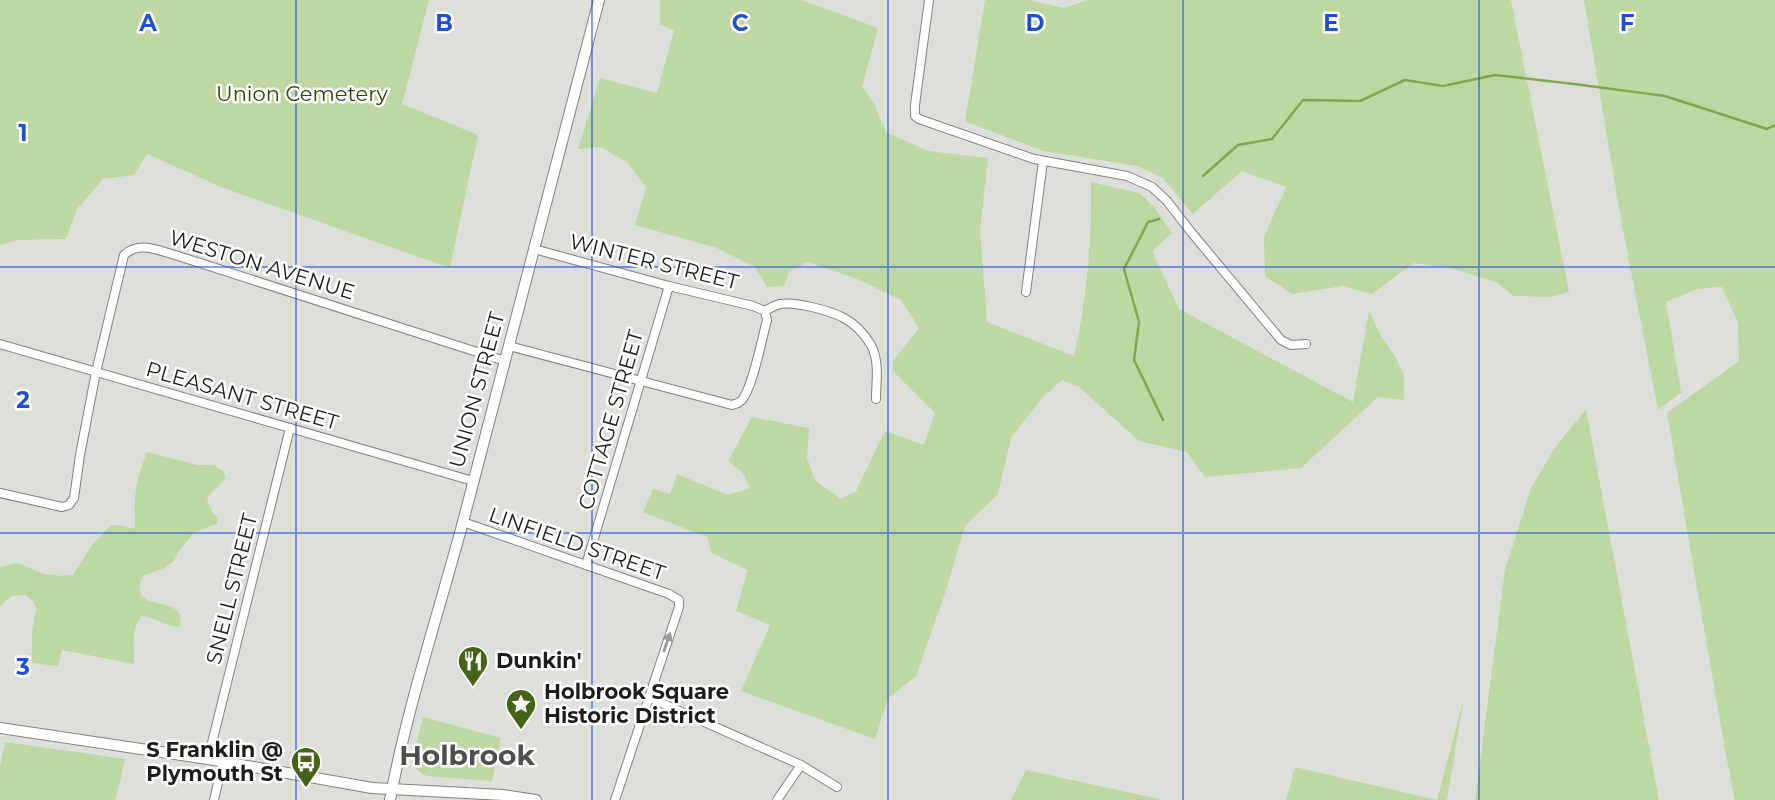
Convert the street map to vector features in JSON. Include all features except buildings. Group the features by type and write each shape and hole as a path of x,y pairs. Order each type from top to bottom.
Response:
{"main road":[{"name":"UNION STREET","path":"391,795 407,725 463,522 599,0"},
{"path":"0,728 223,761 391,795 491,794 536,800"}],"street":[{"path":"929,0 915,116 1002,149 1043,161 1127,176 1152,187 1167,201 1281,340 1291,345 1306,344"},
{"path":"1026,292 1043,161"},
{"name":"WESTON AVENUE","path":"96,372 124,255 131,248 145,247 505,360"},
{"name":"WINTER STREET","path":"534,249 765,311"},
{"name":"COTTAGE STREET","path":"586,565 669,286"},
{"path":"509,346 732,405 744,398 752,377 767,320 765,311 782,303 793,304 844,318 854,325 871,345 875,356 876,400"},
{"name":"PLEASANT STREET","path":"0,344 473,481"},
{"path":"0,493 62,508 69,505 74,498 96,372"},
{"name":"SNELL STREET","path":"208,759 290,428"},
{"name":"LINFIELD STREET","path":"463,522 669,594 678,600 679,607 615,800"},
{"path":"649,697 801,765 837,787"},
{"path":"214,800 223,761"},
{"path":"777,800 801,765"}],"green space":[{"name":"Union Cemetery","path":"0,0 429,0 402,104 478,135 450,268 221,187 147,154 134,175 103,179 77,209 66,239 17,240 0,245"},
{"path":"660,0 802,0 878,28 862,87 874,104 886,132 928,151 988,158 980,230 987,322 1074,356 1088,269 1091,182 1139,193 1154,207 1172,233 1152,251 1179,309 1353,402 1369,311 1404,376 1404,400 1378,397 1301,468 1205,477 1187,452 1139,441 1079,387 1062,380 1042,398 1011,438 998,494 965,526 916,676 888,698 875,739 741,691 770,625 736,611 748,570 712,553 707,537 643,512 653,489 670,494 677,474 728,495 750,488 743,473 728,461 752,417 809,428 807,458 815,480 841,499 856,491 885,431 924,445 935,413 893,371 893,361 919,328 901,300 855,278 807,262 789,272 784,286 767,287 755,267 717,248 635,225 646,187 628,163 601,147 578,149 600,78 657,93 674,31 660,24"},
{"path":"985,0 1029,0 1064,8 1088,0 1511,0 1569,292 1549,297 1514,296 1496,282 1451,268 1414,263 1372,294 1343,286 1292,294 1265,276 1264,237 1286,187 1242,171 1193,214 1163,178 1138,166 1043,151 965,121"},
{"path":"1584,0 1775,0 1775,800 1735,800 1667,413 1739,361 1738,323 1722,287 1697,289 1666,302 1681,393 1658,410 1622,225"},
{"path":"1586,409 1659,800 1475,800 1505,570 1531,488 1554,449"},
{"path":"147,452 197,465 214,465 224,472 226,478 207,499 212,512 218,518 217,524 194,532 174,561 143,576 140,589 143,596 149,601 175,609 180,615 180,626 142,616 135,632 134,664 62,650 58,666 32,663 36,608 26,595 12,596 0,606 0,567 17,563 44,574 73,575 92,545 110,526 135,529 136,487"},
{"path":"1464,698 1447,800 1437,800"},
{"path":"423,717 501,738 492,781 429,776 418,771 412,760"},
{"path":"5,742 125,759 116,800 0,800 0,767"},
{"path":"1295,767 1437,800 1286,800"},
{"path":"1026,770 1163,800 1011,800"}],"waterway":[{"path":"1203,176 1238,145 1272,139 1303,100 1360,101 1405,80 1443,86 1495,75 1574,84 1665,96 1767,129 1775,125"},
{"path":"1159,219 1148,222 1124,269 1139,322 1134,360 1163,420"}],"place":[{"name":"Dunkin'","path":"473,688"},
{"name":"Holbrook Square Historic District","path":"521,731"},
{"name":"S Franklin @ Plymouth St","path":"306,789"}],"district":[{"name":"Holbrook","path":"467,755"}]}
